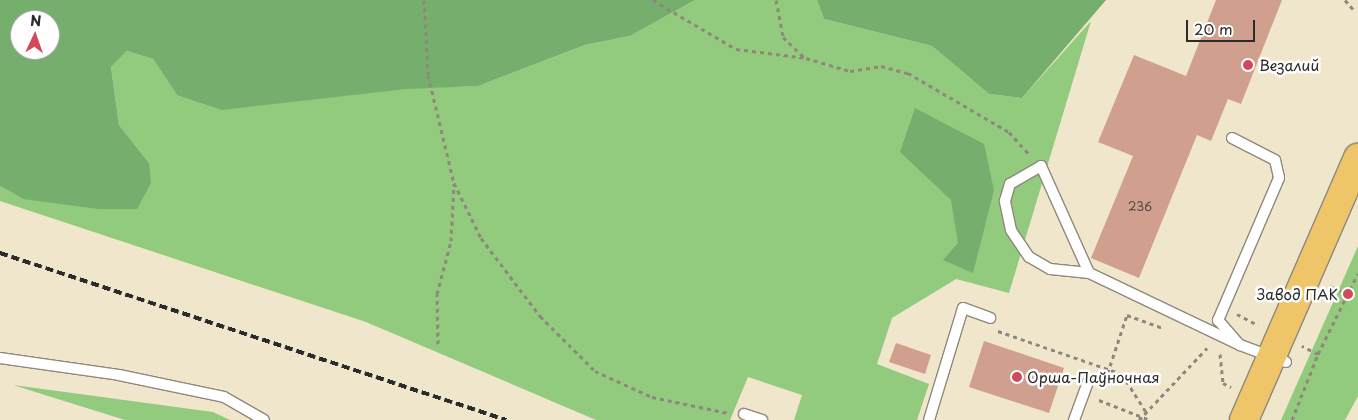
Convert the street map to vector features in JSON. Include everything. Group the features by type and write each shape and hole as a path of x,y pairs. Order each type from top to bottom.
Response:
{"main road":[{"path":"1262,420 1279,360 1358,158"},
{"path":"1244,420 1322,282 1358,200"}],"lane":[{"path":"1232,138 1275,160 1279,178 1218,320 1240,345"},
{"path":"1089,273 1041,166 1010,184 1005,201 1011,230 1029,257 1050,270 1089,273 1240,345 1279,360"},
{"path":"929,420 963,308 990,318"},
{"path":"0,358 119,375 224,397 264,420"},
{"path":"1074,420 1088,382"},
{"path":"744,414 762,420"}],"path":[{"path":"424,0 428,75 454,183 481,238 540,316 595,371 652,397 713,413 744,414"},
{"path":"653,0 736,48 806,58 850,71 881,66 908,73 1009,132 1041,166"},
{"path":"776,0 783,37 806,58"},
{"path":"1345,0 1354,10"},
{"path":"438,344 437,294 451,242 454,183"},
{"path":"1318,354 1358,273"},
{"path":"1322,282 1348,294"},
{"path":"1104,384 1127,315 1173,332"},
{"path":"995,330 1122,374 1146,412"},
{"path":"1200,342 1219,349 1223,383 1232,387"},
{"path":"1140,418 1209,346"},
{"path":"1096,407 1101,392"},
{"path":"1098,400 1140,418 1150,420"}],"green space":[{"path":"0,0 695,0 630,36 585,45 478,86 406,89 222,110 177,95 153,59 127,51 111,67 119,125 149,163 151,183 137,209 98,209 23,199 0,186"},
{"path":"695,0 817,0 824,19 932,46 989,94 1022,98 1091,21 1009,293 956,279 892,318 877,364 929,384 917,420 794,420 802,395 748,377 730,420 596,420 366,322 0,201 0,186 23,199 149,163 119,125 111,67 127,51 153,59 177,95 478,86 585,45 630,36"},
{"path":"817,0 1106,0 1022,98 989,94 932,46 824,19"},
{"path":"915,108 984,144 994,190 973,273 943,260 958,243 951,200 900,152"},
{"path":"1358,246 1358,396 1345,420 1281,420"},
{"path":"13,385 213,412 230,420 125,420"}],"building":[{"path":"1216,0 1282,0 1241,104 1228,99 1211,141 1197,135 1139,278 1091,258 1133,156 1098,142 1134,55 1186,76"},
{"name":"Орша-Паўночная","path":"984,341 1064,368 1049,413 969,387"},
{"path":"896,343 931,355 925,374 889,362"}],"railway":[{"path":"0,253 506,420"}],"place":[{"name":"Везалий","path":"1248,65"},
{"name":"Завод ПАК","path":"1348,294"},
{"name":"Орша-Паўночная","path":"1017,377"}]}
